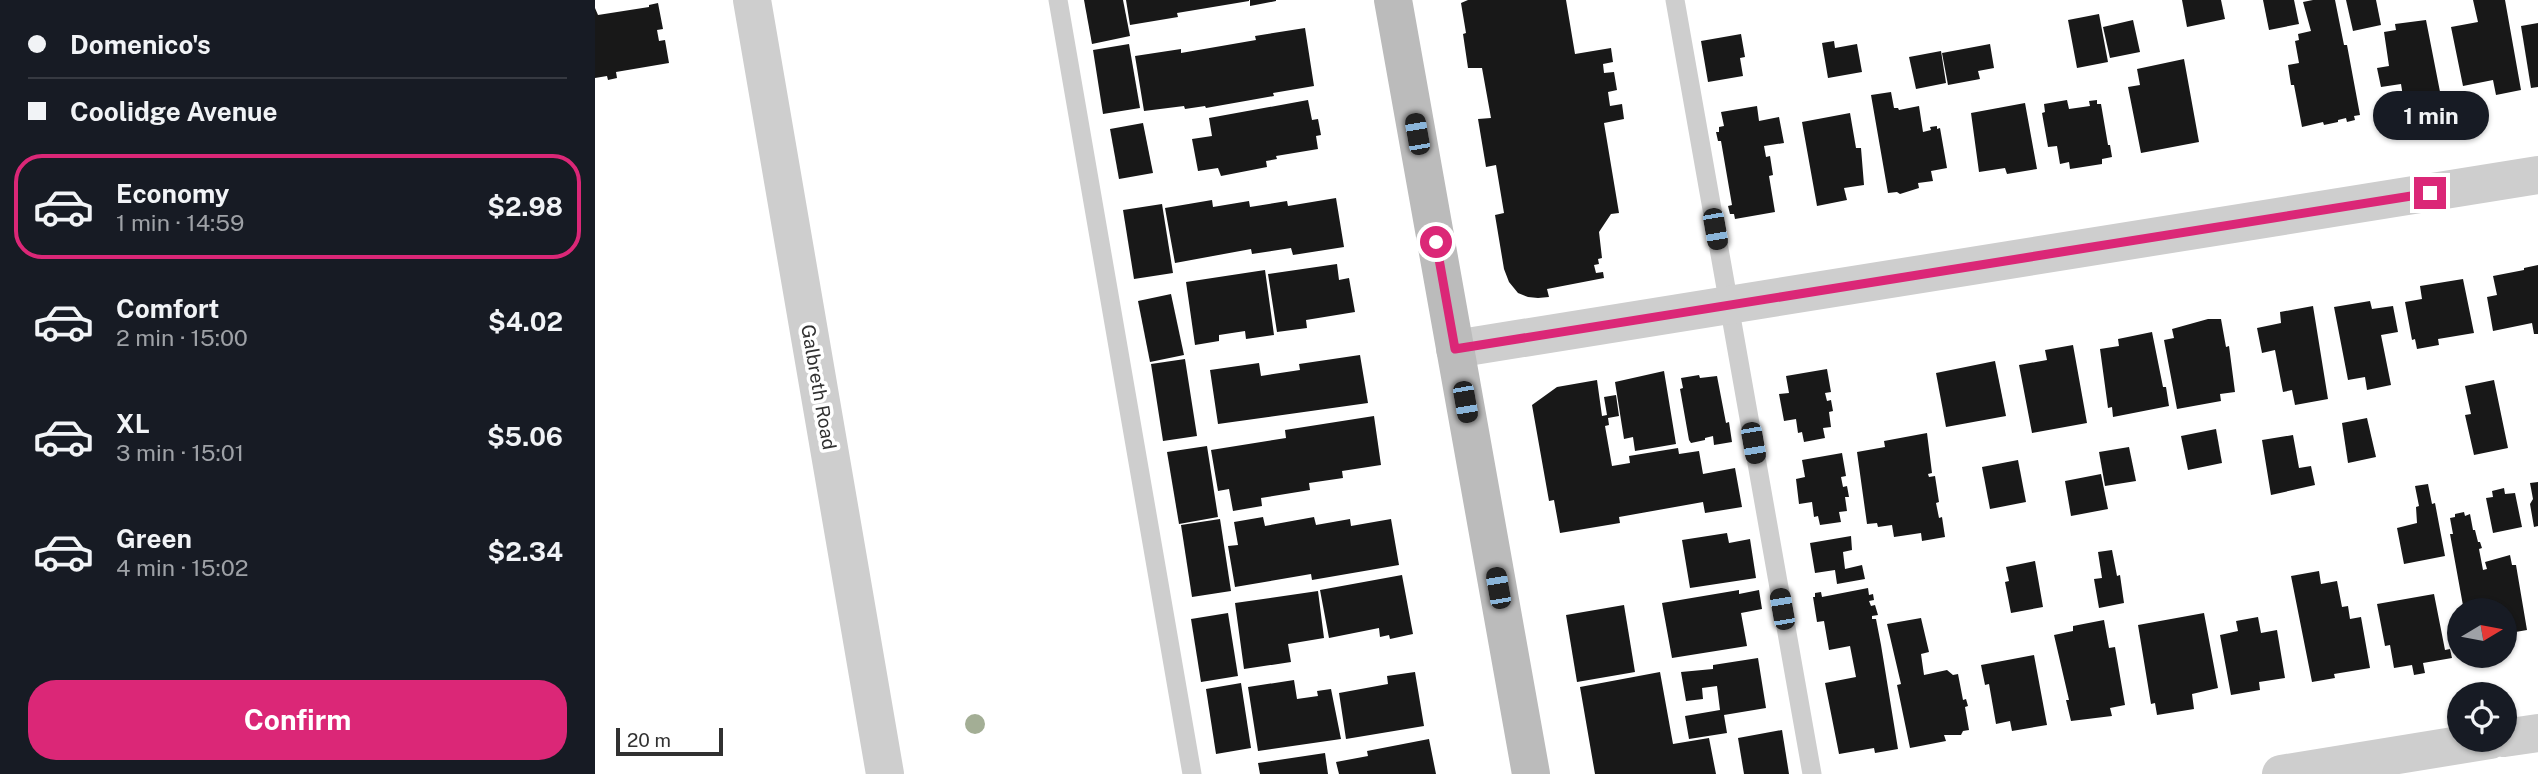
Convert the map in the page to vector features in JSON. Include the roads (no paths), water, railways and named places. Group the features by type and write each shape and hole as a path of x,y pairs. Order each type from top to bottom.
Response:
{"main road":[{"path":"1393,0 1531,774"}],"street":[{"name":"Galbreth Road","path":"752,0 885,774"},
{"path":"1455,349 2538,175"},
{"path":"2517,736 2538,733"},
{"path":"2281,774 2447,747"}],"lane":[{"path":"1058,0 1192,774"},
{"path":"1675,0 1812,774"}]}
